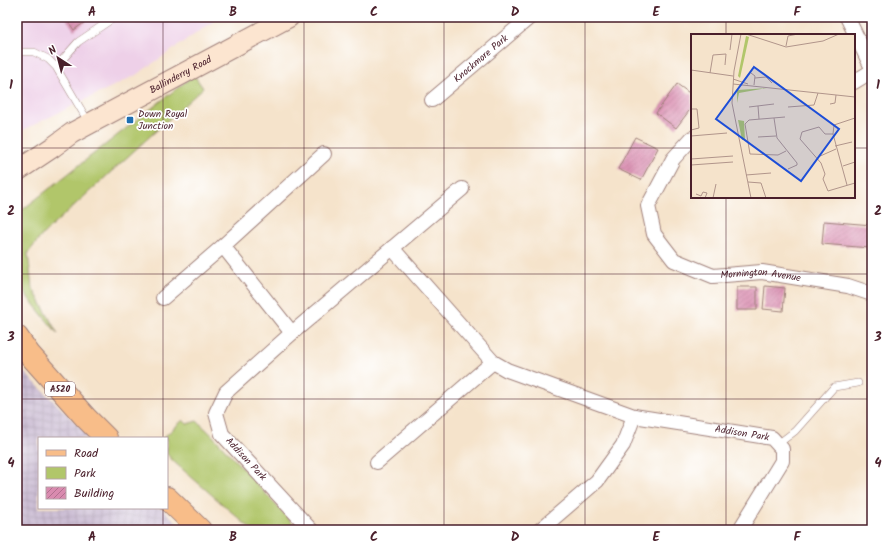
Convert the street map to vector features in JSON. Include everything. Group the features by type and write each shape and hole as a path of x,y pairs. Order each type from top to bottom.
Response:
{"main road":[{"name":"Ballinderry Road","path":"17,171 89,123 289,17"},
{"name":"Ballinderry Road","path":"17,153 72,133"},
{"name":"A520","path":"17,337 29,354 105,437"},
{"path":"168,499 200,530"}],"street":[{"name":"Knockmore Park","path":"432,100 530,17"},
{"path":"847,17 872,70 855,81"},
{"name":"Mornington Avenue","path":"691,139 674,158 648,206 654,234 674,260 713,276 762,272 848,286 872,294"},
{"path":"163,298 223,246 324,154"},
{"name":"Addison Park","path":"311,530 222,434 216,413 226,392 292,333 462,189"},
{"path":"223,246 292,333"},
{"name":"Addison Park","path":"392,248 493,362 507,370 634,416 772,438 782,449 782,460 742,526"},
{"path":"377,462 493,362"},
{"path":"540,530 597,481 623,445 634,416"}],"lane":[{"path":"56,67 78,42 115,17"},
{"path":"17,52 34,52 48,59 56,67 89,123"},
{"path":"778,444 795,431 834,387 858,383"}],"shaded area":[{"path":"17,17 212,17 214,21 136,75 17,133"},
{"path":"17,365 90,437 38,437 38,509 163,509 184,530 17,530"}],"green space":[{"path":"194,75 203,88 43,234 28,253 32,287 58,334 25,294 17,280 17,214"},
{"path":"183,420 187,424 197,421 211,434 299,530 252,530 173,461 168,455 168,437 164,437"}],"building":[{"path":"65,17 92,17 74,30"},
{"path":"677,84 691,94 691,108 676,128 656,113"},
{"path":"635,137 658,148 641,180 618,169"},
{"path":"824,221 872,225 870,248 822,244"},
{"path":"765,286 785,288 783,311 763,309"},
{"path":"737,287 757,287 757,310 737,310"}],"place":[{"name":"Down Royal Junction","path":"130,120"}]}
